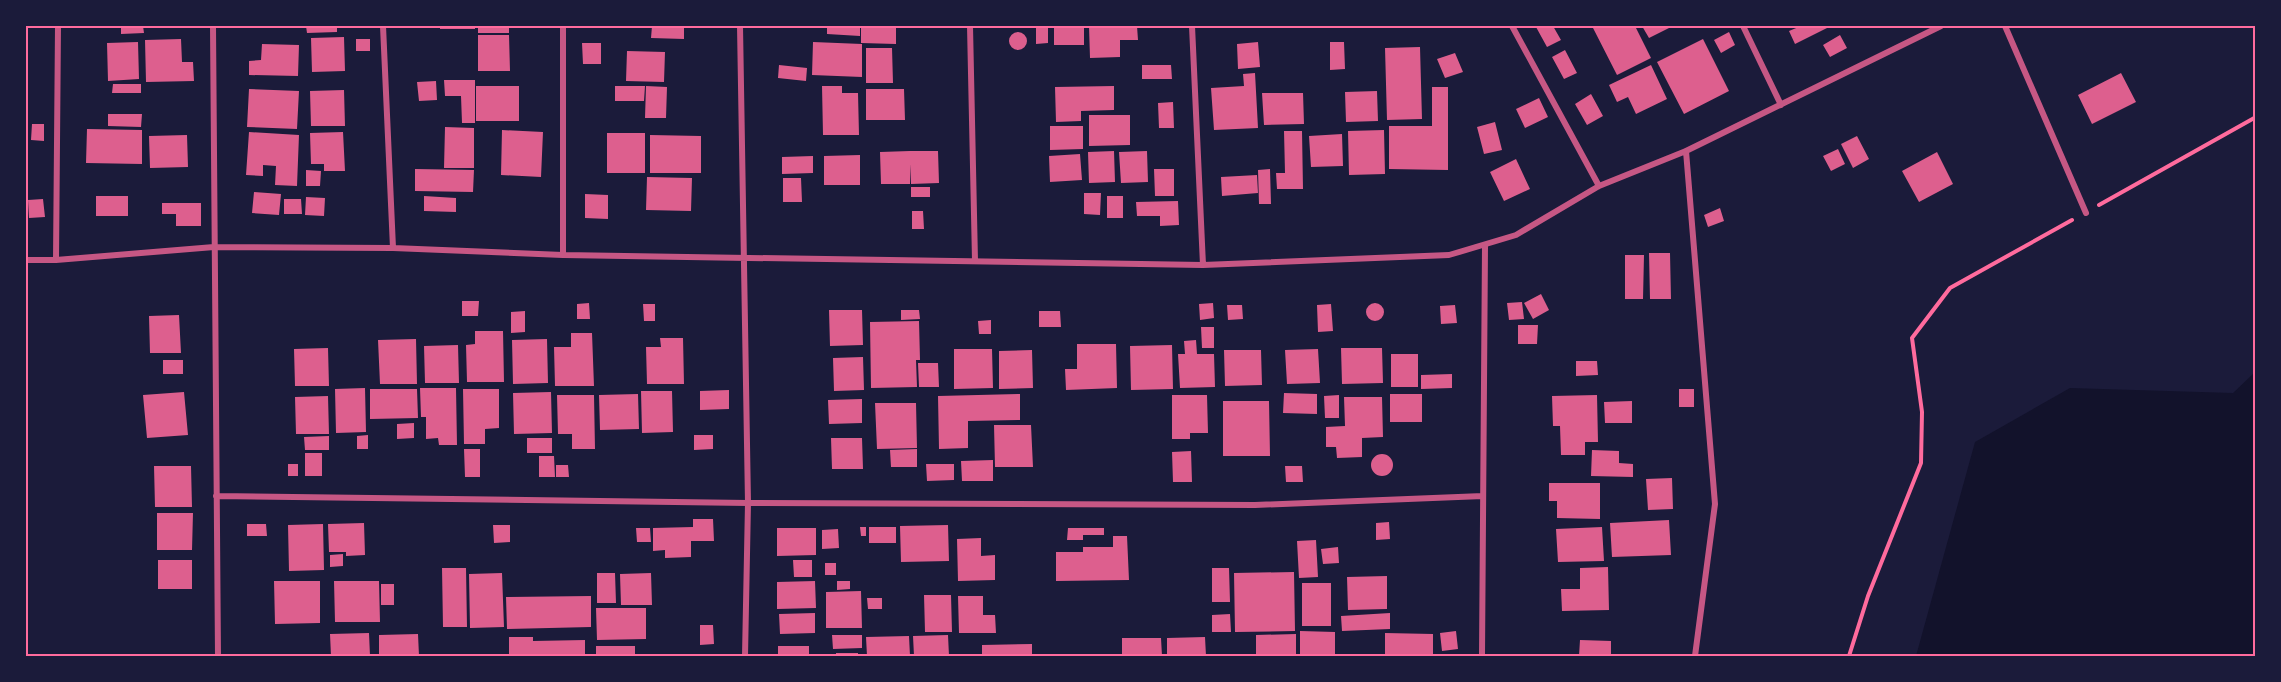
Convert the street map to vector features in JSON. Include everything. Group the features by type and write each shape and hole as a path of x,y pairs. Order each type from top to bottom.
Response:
{"street":[{"path":"56,260 58,26"},
{"path":"213,26 218,657"},
{"path":"383,26 393,248"},
{"path":"563,26 563,255"},
{"path":"740,26 748,503 745,657"},
{"path":"970,26 975,261"},
{"path":"1192,26 1203,265"},
{"path":"1512,26 1599,186"},
{"path":"1743,26 1781,105"},
{"path":"26,260 56,260 214,247 393,248 563,255 744,256 1203,265 1449,255 1516,235 1599,186 1686,151 1941,26"},
{"path":"2005,26 2086,213"},
{"path":"1686,151 1714,504 1695,657"},
{"path":"1482,657 1485,246"},
{"path":"216,496 748,503 1255,505 1483,496"}],"path":[{"path":"1850,657 1868,596 1921,463 1922,412 1912,338 1950,288 2256,117"}],"shaded area":[{"path":"2255,372 2255,656 1916,656 1975,442 2070,388 2233,393"}],"building":[{"path":"121,26 143,26 144,33 121,34"},
{"path":"306,26 337,26 337,32 307,33"},
{"path":"440,26 475,26 475,29 440,29"},
{"path":"478,26 509,26 509,33 478,33"},
{"path":"652,26 684,26 684,39 651,38"},
{"path":"827,26 860,26 860,36 827,34"},
{"path":"861,26 896,26 896,44 861,43"},
{"path":"1036,26 1048,26 1048,43 1036,44"},
{"path":"1054,26 1084,26 1084,45 1054,45"},
{"path":"1089,26 1137,26 1138,40 1120,40 1120,57 1090,58"},
{"path":"1553,26 1561,40 1547,47 1536,27"},
{"path":"1592,26 1635,26 1651,58 1617,75"},
{"path":"1642,26 1673,26 1649,38"},
{"path":"1801,26 1831,26 1795,44 1789,31"},
{"path":"1018,32 1024,35 1027,41 1024,47 1018,50 1012,47 1009,41 1012,35"},
{"path":"1729,32 1735,45 1721,53 1714,40"},
{"path":"478,35 509,35 510,71 478,71"},
{"path":"1840,35 1847,48 1830,57 1823,45"},
{"path":"344,37 345,71 312,72 311,38"},
{"path":"181,39 182,62 193,62 194,81 146,82 145,40"},
{"path":"356,39 370,39 370,51 356,51"},
{"path":"1703,39 1729,91 1684,114 1657,62"},
{"path":"138,42 139,79 108,81 107,43"},
{"path":"813,42 862,44 862,77 812,75"},
{"path":"1258,42 1260,67 1238,69 1237,44"},
{"path":"1330,42 1344,42 1345,69 1330,70"},
{"path":"582,43 601,43 601,64 583,64"},
{"path":"262,44 299,45 298,76 249,75 249,61 261,60"},
{"path":"1420,47 1422,119 1387,120 1385,48"},
{"path":"866,48 892,48 893,83 866,83"},
{"path":"1565,50 1577,73 1564,79 1552,57"},
{"path":"627,51 665,52 664,82 626,81"},
{"path":"1455,53 1463,72 1445,78 1437,59"},
{"path":"779,65 807,68 806,81 778,78"},
{"path":"1142,65 1171,65 1172,79 1142,79"},
{"path":"1651,65 1667,99 1636,114 1628,97 1617,102 1609,85"},
{"path":"1255,73 1258,128 1214,130 1211,88 1244,86 1243,74"},
{"path":"2121,73 2136,102 2092,124 2078,95"},
{"path":"444,80 475,80 475,123 462,123 461,96 445,96"},
{"path":"436,81 437,100 419,101 417,82"},
{"path":"113,84 141,84 141,93 112,93"},
{"path":"476,86 519,86 519,121 476,121"},
{"path":"615,86 645,86 644,101 615,101"},
{"path":"646,86 667,87 666,118 645,118"},
{"path":"822,86 842,86 842,93 858,93 859,135 823,135"},
{"path":"1114,86 1114,110 1081,111 1081,121 1056,122 1055,87"},
{"path":"1432,87 1448,87 1448,170 1389,169 1389,126 1432,126"},
{"path":"249,89 299,91 297,129 247,127"},
{"path":"866,89 904,89 905,120 866,120"},
{"path":"344,90 345,126 311,126 310,91"},
{"path":"1377,91 1378,121 1346,122 1345,92"},
{"path":"1262,93 1303,93 1304,124 1264,125"},
{"path":"1591,94 1603,116 1587,125 1575,104"},
{"path":"1539,98 1548,117 1525,128 1516,109"},
{"path":"1173,102 1174,128 1159,128 1158,103"},
{"path":"108,114 142,114 141,127 108,126"},
{"path":"1089,115 1130,115 1130,145 1089,146"},
{"path":"1495,122 1502,150 1484,154 1477,127"},
{"path":"32,124 44,124 44,141 31,140"},
{"path":"1050,126 1083,126 1083,149 1050,150"},
{"path":"445,127 474,128 474,168 444,168"},
{"path":"87,129 142,130 142,164 86,163"},
{"path":"502,130 543,132 541,177 501,175"},
{"path":"1384,130 1385,174 1349,175 1348,131"},
{"path":"1284,131 1302,131 1303,189 1277,189 1276,173 1285,173"},
{"path":"249,132 299,135 297,186 275,185 276,166 263,165 263,176 246,175"},
{"path":"343,132 345,171 324,171 324,164 311,164 310,133"},
{"path":"607,133 645,133 645,173 607,173"},
{"path":"1342,134 1343,166 1311,167 1309,136"},
{"path":"187,135 188,167 150,168 149,136"},
{"path":"650,135 701,136 701,173 650,173"},
{"path":"1857,136 1869,159 1853,168 1841,144"},
{"path":"1838,149 1845,164 1831,171 1823,156"},
{"path":"938,151 939,183 911,184 911,164 910,184 881,184 880,152"},
{"path":"1114,151 1115,182 1089,183 1088,152"},
{"path":"1147,151 1148,182 1121,183 1119,152"},
{"path":"1937,152 1953,184 1919,202 1902,171"},
{"path":"1080,154 1082,180 1050,182 1049,156"},
{"path":"860,155 860,185 824,185 824,156"},
{"path":"813,156 813,173 782,174 782,157"},
{"path":"1516,159 1530,189 1504,201 1490,172"},
{"path":"415,169 474,170 473,192 415,191"},
{"path":"1154,169 1174,169 1174,196 1155,196"},
{"path":"1270,169 1271,204 1259,204 1258,170"},
{"path":"306,170 321,171 320,186 306,186"},
{"path":"1257,175 1258,193 1222,196 1221,177"},
{"path":"647,177 692,178 691,211 646,210"},
{"path":"783,178 801,178 802,202 783,202"},
{"path":"911,187 930,187 930,197 911,197"},
{"path":"254,192 281,194 279,215 252,213"},
{"path":"1084,193 1101,193 1100,215 1084,214"},
{"path":"585,194 608,195 608,219 585,218"},
{"path":"96,196 128,196 128,216 96,216"},
{"path":"424,196 456,198 456,212 424,211"},
{"path":"1107,196 1123,196 1123,218 1107,218"},
{"path":"306,197 325,198 324,216 305,215"},
{"path":"43,199 45,217 29,218 28,200"},
{"path":"284,199 301,199 302,214 284,214"},
{"path":"1178,201 1179,225 1160,226 1160,216 1137,216 1136,202"},
{"path":"162,203 201,203 201,226 176,226 176,214 162,214"},
{"path":"1720,208 1724,221 1708,227 1704,215"},
{"path":"912,211 923,211 924,229 912,229"},
{"path":"1649,253 1670,253 1671,299 1650,299"},
{"path":"1625,255 1644,255 1643,299 1625,299"},
{"path":"1541,294 1549,310 1533,319 1524,303"},
{"path":"462,301 479,301 478,316 462,316"},
{"path":"1522,302 1524,319 1509,320 1507,303"},
{"path":"589,303 590,319 577,319 577,304"},
{"path":"1213,303 1214,318 1200,320 1199,304"},
{"path":"1375,303 1381,306 1384,312 1381,318 1375,321 1369,318 1366,312 1369,306"},
{"path":"643,304 655,304 655,321 644,321"},
{"path":"1331,304 1333,331 1318,332 1317,305"},
{"path":"1227,305 1242,305 1243,319 1228,320"},
{"path":"1455,305 1457,323 1441,324 1440,306"},
{"path":"829,310 862,310 863,345 830,346"},
{"path":"901,310 919,310 920,319 901,320"},
{"path":"525,311 525,332 511,333 511,312"},
{"path":"1039,311 1060,311 1061,327 1039,327"},
{"path":"179,315 181,353 150,353 149,316"},
{"path":"991,320 991,334 979,334 978,321"},
{"path":"919,321 920,360 916,360 917,387 871,388 870,322"},
{"path":"1518,325 1538,325 1537,344 1518,344"},
{"path":"1201,327 1214,327 1214,348 1202,348"},
{"path":"475,331 503,331 504,382 467,382 466,345 475,344"},
{"path":"571,333 592,333 594,386 555,386 554,347 571,347"},
{"path":"660,338 683,338 684,384 647,384 646,347 661,347"},
{"path":"416,339 417,384 380,384 378,340"},
{"path":"547,339 548,383 513,384 512,340"},
{"path":"1196,340 1197,354 1214,354 1215,387 1180,388 1178,354 1185,354 1184,341"},
{"path":"1077,344 1116,344 1117,388 1066,390 1065,369 1077,369"},
{"path":"458,345 459,383 425,383 424,346"},
{"path":"1172,345 1173,389 1131,390 1130,346"},
{"path":"328,348 329,386 295,386 294,349"},
{"path":"1341,348 1382,348 1383,383 1342,384"},
{"path":"954,349 992,349 993,388 954,389"},
{"path":"1318,349 1320,383 1287,384 1285,350"},
{"path":"1032,350 1033,388 999,389 999,351"},
{"path":"1224,350 1261,350 1262,385 1225,386"},
{"path":"1391,354 1418,354 1418,387 1391,387"},
{"path":"863,357 864,390 834,391 833,358"},
{"path":"163,360 183,360 183,374 163,374"},
{"path":"1576,361 1597,361 1598,375 1576,376"},
{"path":"918,363 938,363 939,387 919,387"},
{"path":"1452,374 1452,388 1421,389 1421,375"},
{"path":"365,388 366,432 336,433 335,389"},
{"path":"420,388 456,388 457,445 439,445 438,438 426,439 426,417 421,417"},
{"path":"370,389 417,389 418,418 370,419"},
{"path":"463,389 499,389 499,428 485,429 485,444 464,444"},
{"path":"1679,389 1694,389 1694,407 1679,407"},
{"path":"729,390 729,409 700,410 700,391"},
{"path":"641,391 672,391 673,432 642,433"},
{"path":"184,392 188,435 147,438 143,395"},
{"path":"551,392 552,433 514,434 513,393"},
{"path":"1284,393 1317,394 1317,414 1283,413"},
{"path":"638,394 639,429 600,430 599,395"},
{"path":"1020,394 1020,420 968,421 968,448 939,449 938,396"},
{"path":"1390,394 1422,394 1422,422 1390,422"},
{"path":"557,395 594,395 595,449 572,449 572,434 558,434"},
{"path":"1172,395 1207,395 1208,433 1190,433 1190,439 1172,439"},
{"path":"1339,395 1339,418 1325,418 1324,396"},
{"path":"1597,395 1598,442 1585,442 1585,455 1561,455 1560,426 1553,426 1552,396"},
{"path":"328,396 329,434 296,434 295,397"},
{"path":"1344,397 1382,397 1383,437 1362,438 1362,457 1337,458 1336,447 1326,447 1326,427 1345,426"},
{"path":"862,399 862,423 829,424 828,400"},
{"path":"1223,401 1269,401 1270,456 1223,456"},
{"path":"1632,401 1632,423 1605,423 1604,402"},
{"path":"875,403 916,403 917,448 877,449"},
{"path":"414,423 414,438 397,439 397,424"},
{"path":"994,425 1031,425 1033,467 995,467"},
{"path":"368,435 368,449 357,449 357,436"},
{"path":"694,435 713,435 713,449 694,450"},
{"path":"329,436 329,450 305,450 304,437"},
{"path":"527,438 552,438 552,453 527,453"},
{"path":"831,438 862,438 863,469 832,469"},
{"path":"464,449 480,449 480,477 465,477"},
{"path":"917,449 917,467 891,467 890,450"},
{"path":"1592,450 1619,451 1619,463 1633,464 1633,477 1591,476"},
{"path":"1191,451 1192,482 1173,482 1172,452"},
{"path":"305,453 322,453 322,476 305,476"},
{"path":"1382,454 1390,457 1393,465 1390,473 1382,476 1374,473 1371,465 1374,457"},
{"path":"539,456 554,456 555,477 539,477"},
{"path":"993,460 993,481 962,481 961,461"},
{"path":"288,464 298,464 298,476 288,476"},
{"path":"926,464 954,464 954,480 927,481"},
{"path":"556,465 568,465 569,477 556,477"},
{"path":"154,466 191,466 192,507 155,507"},
{"path":"1285,466 1302,466 1303,482 1286,482"},
{"path":"1672,478 1673,509 1648,510 1646,479"},
{"path":"1549,483 1600,483 1600,519 1557,518 1557,501 1549,501"},
{"path":"157,513 193,513 192,550 157,550"},
{"path":"693,519 713,519 714,541 691,541 691,557 665,558 665,550 653,551 653,528 693,527"},
{"path":"1669,520 1671,555 1612,557 1610,523"},
{"path":"1389,522 1390,539 1376,540 1376,523"},
{"path":"364,523 365,555 346,556 346,552 329,552 328,524"},
{"path":"247,524 266,524 267,536 247,536"},
{"path":"323,524 324,570 289,571 288,525"},
{"path":"493,525 510,525 510,542 494,543"},
{"path":"948,525 949,561 901,562 900,526"},
{"path":"860,527 866,527 866,536 861,536"},
{"path":"869,527 896,527 896,543 869,543"},
{"path":"1602,527 1604,561 1558,562 1556,529"},
{"path":"636,528 650,528 651,542 637,542"},
{"path":"777,528 816,528 816,555 777,556"},
{"path":"1068,528 1104,528 1104,535 1083,535 1083,540 1067,540"},
{"path":"838,529 839,548 822,549 822,530"},
{"path":"1113,536 1127,536 1129,580 1056,581 1056,552 1083,552 1083,547 1113,547"},
{"path":"981,538 981,556 995,555 995,580 958,581 957,539"},
{"path":"1316,540 1318,577 1299,578 1297,541"},
{"path":"1338,547 1339,563 1323,564 1321,549"},
{"path":"343,554 343,566 330,567 330,555"},
{"path":"158,560 192,560 192,589 158,589"},
{"path":"793,560 812,560 812,577 794,577"},
{"path":"825,563 836,563 836,575 825,575"},
{"path":"1608,567 1609,610 1562,611 1561,589 1580,589 1580,568"},
{"path":"442,568 466,568 467,627 443,627"},
{"path":"1212,568 1229,568 1230,602 1212,602"},
{"path":"1294,572 1295,631 1235,632 1234,573"},
{"path":"502,573 504,627 470,628 469,574"},
{"path":"597,573 615,573 616,603 597,603"},
{"path":"651,573 652,605 621,605 620,574"},
{"path":"1387,576 1387,609 1348,610 1347,577"},
{"path":"274,581 320,581 320,623 275,624"},
{"path":"334,581 379,581 380,622 335,622"},
{"path":"815,581 816,608 777,609 777,582"},
{"path":"837,581 850,581 850,589 837,590"},
{"path":"1302,583 1331,583 1331,626 1302,626"},
{"path":"381,584 394,584 394,605 381,605"},
{"path":"861,591 862,628 826,628 826,592"},
{"path":"924,595 951,595 952,632 925,632"},
{"path":"591,596 591,627 507,629 506,597"},
{"path":"958,596 983,596 983,615 995,615 996,633 959,633"},
{"path":"867,598 882,598 882,609 868,609"},
{"path":"596,608 646,608 646,639 597,640"},
{"path":"815,613 815,633 780,634 779,614"},
{"path":"1390,613 1390,629 1342,631 1341,616"},
{"path":"1230,614 1231,632 1212,632 1212,615"},
{"path":"700,625 713,625 714,644 700,645"},
{"path":"1300,631 1335,632 1335,656 1300,656"},
{"path":"1456,631 1458,649 1442,651 1440,633"},
{"path":"369,633 370,656 331,656 330,634"},
{"path":"1385,633 1433,634 1433,656 1385,656"},
{"path":"418,634 419,656 379,656 379,635"},
{"path":"1296,634 1296,656 1256,656 1256,635"},
{"path":"832,635 862,635 862,648 833,649"},
{"path":"948,635 949,656 914,656 913,636"},
{"path":"909,636 910,656 867,656 866,637"},
{"path":"509,637 533,637 533,641 585,640 585,656 509,656"},
{"path":"1205,637 1206,656 1167,656 1167,638"},
{"path":"1122,638 1161,638 1162,656 1122,656"},
{"path":"1580,640 1611,641 1611,656 1579,656"},
{"path":"1032,644 1032,656 982,656 982,645"},
{"path":"596,646 635,646 635,656 596,656"},
{"path":"778,646 809,646 809,656 778,656"},
{"path":"836,653 858,653 858,656 836,656"}]}
